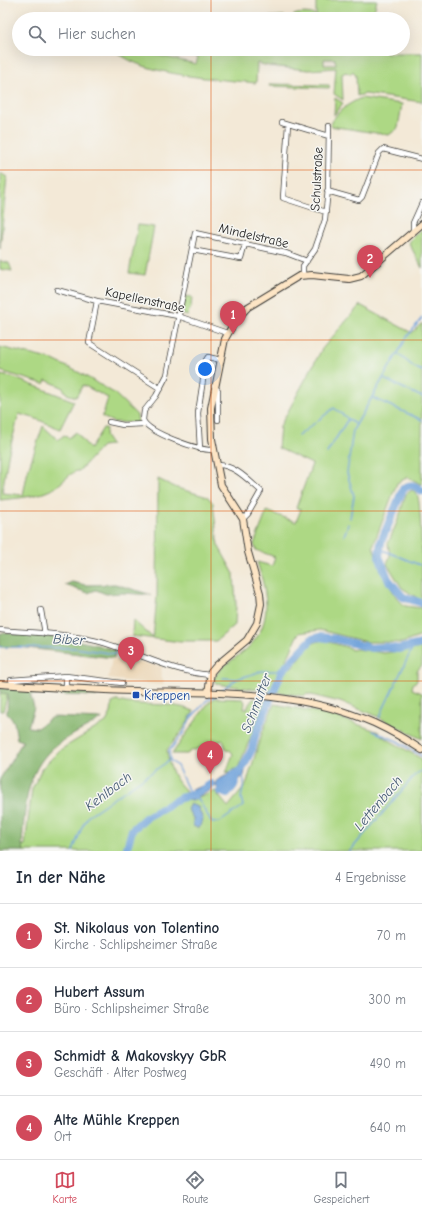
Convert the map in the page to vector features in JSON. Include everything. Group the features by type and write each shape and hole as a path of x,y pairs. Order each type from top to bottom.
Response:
{"street":[{"path":"282,122 329,136"},
{"path":"288,124 283,198 326,212"},
{"name":"Schulstraße","path":"303,275 302,269 315,249 326,212 328,191 329,126"},
{"path":"328,191 359,200 362,197 379,153 383,149 422,159"},
{"path":"413,232 413,223 422,204"},
{"path":"210,693 210,675 217,665 247,640 254,631 259,617 260,593 248,552 242,519 224,490 214,450 210,417 214,386 227,333 248,307 303,275 350,279 361,276 422,224"},
{"name":"Mindelstraße","path":"192,250 195,234 286,253 307,261"},
{"path":"144,424 144,410 160,389 167,375 172,357 178,316 185,290 192,250 241,259 245,244"},
{"name":"Kapellenstraße","path":"57,290 97,301 178,316 227,333"},
{"path":"97,301 89,343 160,389"},
{"path":"200,450 198,413 206,360 208,357 221,360"},
{"path":"214,386 218,390 218,420"},
{"path":"109,422 122,425 144,424 185,445 200,450 214,450"},
{"path":"217,464 226,465 235,470 261,491 248,514 242,519"},
{"path":"41,610 45,634"},
{"path":"0,630 45,634 98,642 172,667 210,675"},
{"path":"66,676 66,689"},
{"path":"11,680 66,676 122,683"},
{"path":"0,684 66,689 231,694 280,699 330,708 376,724 422,750"}],"shaded area":[{"path":"112,659 162,666 161,677 164,682 163,685 108,679"}],"green space":[{"path":"316,0 377,0 375,8 372,12 316,12"},
{"path":"410,53 422,53 422,102 365,94 357,96 356,76 353,71 350,74 346,72 342,74 343,100 334,94 336,68 309,70 269,66 257,63 256,83 183,75 145,66 123,56 161,56 196,64 198,57 194,56 410,56","holes":["324,59 335,59 336,65 324,65"]},
{"path":"270,84 329,85 330,88 269,86"},
{"path":"335,98 343,103 334,115"},
{"path":"361,98 402,104 398,128 389,135 330,126 332,121 342,109"},
{"path":"0,173 7,177 0,249"},
{"path":"138,225 154,227 145,275 129,273"},
{"path":"422,228 422,268 409,243"},
{"path":"0,261 9,263 12,271 0,269"},
{"path":"186,296 192,297 191,308 188,316 181,314"},
{"path":"360,305 412,333 422,323 422,485 408,477 397,483 373,546 382,573 397,598 405,606 422,608 422,636 402,643 367,642 320,630 299,633 286,659 292,668 311,644 322,640 350,648 351,650 357,649 384,653 422,648 422,665 417,671 417,681 413,684 412,689 422,693 422,739 372,714 340,702 307,694 305,696 216,684 214,679 223,667 243,652 253,642 260,632 264,622 266,599 257,562 272,566 275,557 256,550 254,544 267,511 296,522 301,509 296,508 312,464 278,448 280,426 322,349"},
{"path":"0,347 53,360 80,373 114,393 137,415 138,423 113,422 102,417 108,398 83,385 76,397 67,394 62,387 46,380 44,384 0,371"},
{"path":"0,375 12,377 74,401 60,429 34,418 19,414 8,456 2,493 23,495 28,470 43,426 58,440 64,435 69,438 76,432 90,449 103,428 106,428 105,436 111,445 102,446 79,471 76,471 50,490 29,496 0,500"},
{"path":"158,479 177,488 208,497 213,503 218,545 234,574 236,605 235,625 216,641 173,641 132,636 133,620 153,638 157,596"},
{"path":"412,490 417,494 420,512 422,601 402,588 387,564 390,555 388,544 399,517 406,494"},
{"path":"72,582 86,585 115,584 152,595 123,593 106,594 96,590 88,593 65,585"},
{"path":"0,633 43,636 101,646 115,650 114,658 18,647 0,647"},
{"path":"0,688 90,692 97,696 30,694 34,707 28,727 37,728 52,717 102,719 59,743 44,757 37,768 28,792 22,844 24,851 0,851 0,779 23,741 17,739 14,722 7,713 8,694 0,693"},
{"path":"0,693 8,693 3,711 0,711"},
{"path":"215,698 243,699 245,702 244,709 247,709 253,699 266,700 238,768 226,773 233,754 230,750 227,751 223,740 191,751 187,754 172,754 209,702"},
{"path":"117,701 136,704 175,706 194,711 182,731 167,750 172,772 179,784 196,799 215,791 228,807 246,785 262,733 274,704 329,714 379,732 382,736 422,759 422,851 24,851 22,845 25,845 32,789 42,768 60,750 106,722 111,713 112,703"}],"water":[{"path":"240,768 245,771 244,776 224,791 219,790 216,786 196,799 190,801 182,798 191,790 210,783 211,785 217,783 216,781"},
{"path":"190,804 198,807 203,819 201,826 197,828 193,826 193,818 187,809"}],"waterway":[{"path":"350,518 354,496 347,473 353,430 407,337 422,318"},
{"path":"398,354 414,367 422,371"},
{"path":"384,379 422,397"},
{"path":"373,398 422,420"},
{"path":"298,436 334,408 356,425"},
{"path":"327,453 348,419"},
{"name":"Schmutter","path":"422,491 417,487 412,486 408,486 403,489 381,542 379,556 388,579 403,597 422,603"},
{"path":"344,536 348,524"},
{"path":"380,549 420,565"},
{"name":"Schmutter","path":"234,775 242,769 252,749 255,736 282,671 312,639 319,637 336,639 371,648 386,647 398,649 422,644"},
{"name":"Biber","path":"0,647 75,648 136,657"},
{"name":"Lettenbach","path":"379,718 411,651 411,647"},
{"name":"Biber","path":"223,678 237,679 262,671 282,671"},
{"name":"Kehlbach","path":"221,691 237,679"},
{"name":"Kehlbach","path":"73,851 82,827 89,815 170,760 169,751 184,732 190,719 207,700 217,695"},
{"name":"Lettenbach","path":"373,731 397,741 422,756"},
{"name":"Kehlbach","path":"170,760 177,766 189,792"},
{"name":"Lettenbach","path":"350,851 415,775 422,770"},
{"name":"Schmutter","path":"220,791 227,794 235,783 236,774 233,776"},
{"path":"197,797 212,823 220,822 243,806 241,798 244,783 243,774"},
{"name":"Schmutter","path":"126,851 132,830 145,818 180,798 196,794 211,784"}],"place":[{"name":"Hubert Assum","path":"370,278"},
{"name":"St. Nikolaus von Tolentino","path":"233,334"},
{"name":"Schmidt & Makovskyy GbR","path":"131,670"},
{"name":"Kreppen","path":"136,695"},
{"name":"Alte Mühle Kreppen","path":"210,774"}]}
